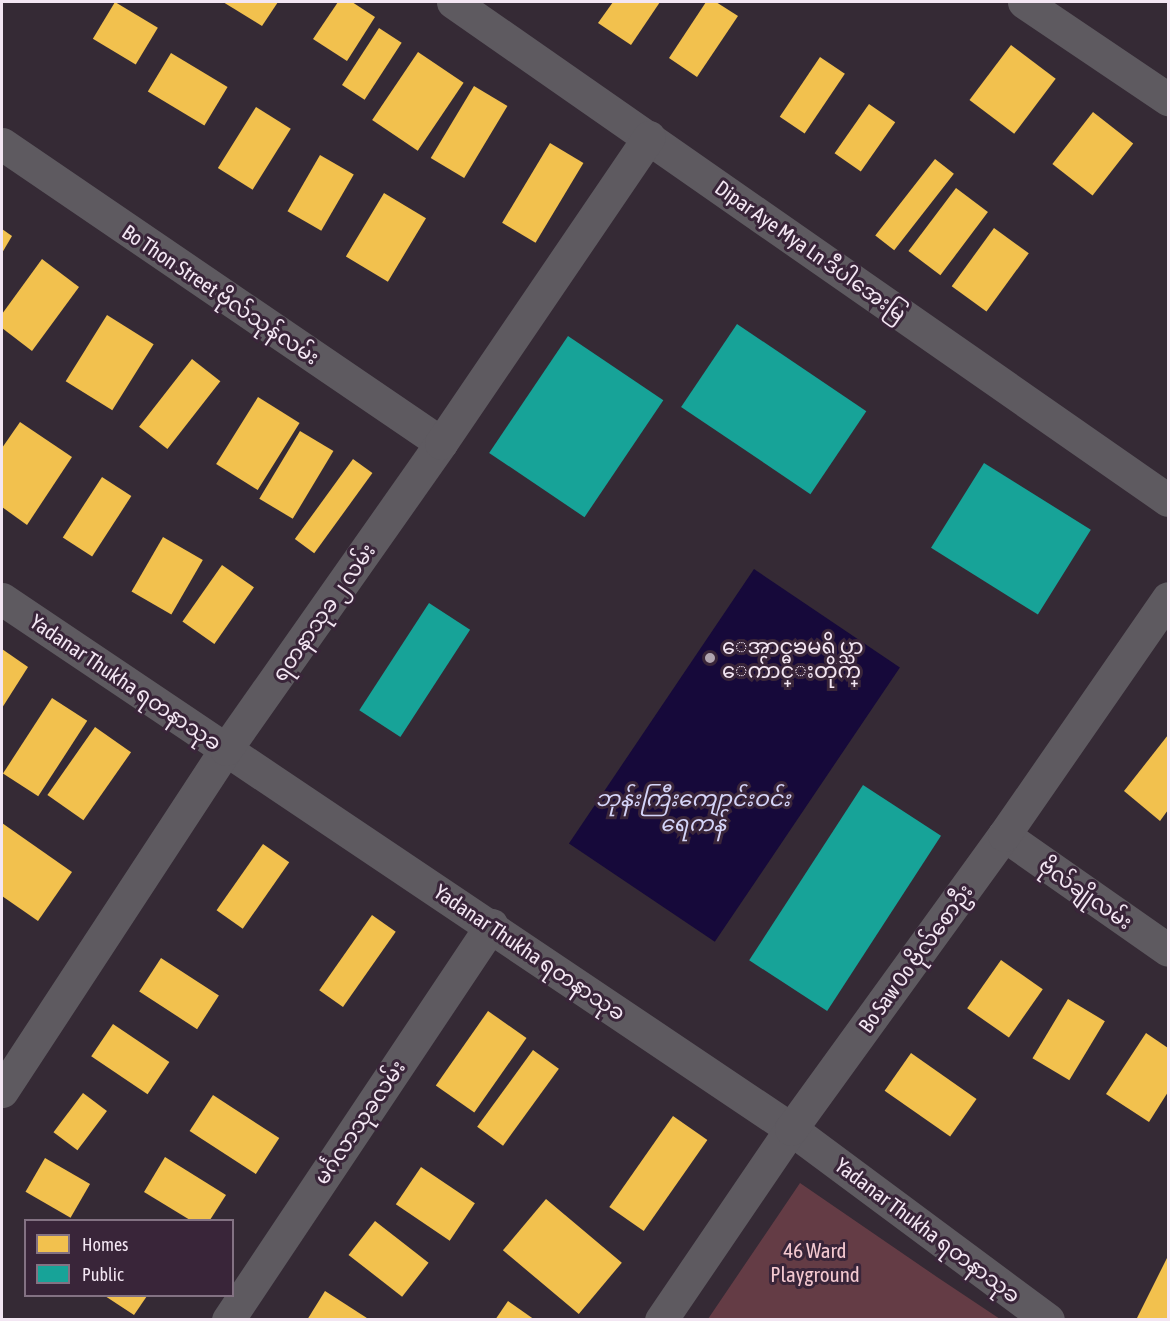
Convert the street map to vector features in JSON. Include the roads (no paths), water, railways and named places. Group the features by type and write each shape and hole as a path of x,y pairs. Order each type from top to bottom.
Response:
{"street":[{"name":"Dipar Aye Mya Ln ဒီပါအေးမြ","path":"453,2 650,137 1168,500"},
{"path":"1024,2 1168,99"},
{"name":"ရတနာသုခ ၂ လမ်း","path":"2,1090 226,750 441,443 650,137"},
{"name":"Bo Thon Street ဗိုလ်သုန်လမ်း","path":"2,144 441,443"},
{"name":"Bo Saw Oo ဗိုလ်စောဦး","path":"661,1320 792,1129 1004,835 1168,597"},
{"name":"Yadanar Thukha ရတနာသုခ","path":"2,599 792,1129 1048,1320"},
{"name":"ဗိုလ်ချိုလမ်း","path":"1004,835 1168,950"},
{"name":"မင်္ဂလာသုခလမ်း","path":"228,1320 491,925"}],"water":[{"name":"ဘုန်းကြီးကျောင်းဝင်း ရေကန်","path":"754,569 900,667 715,942 569,843"}],"place":[{"name":"ေအာင္ဓၶမရိပ္သာ ေက်ာင္းတိုက္","path":"710,658"}],"park label":[{"name":"46 Ward Playground","path":"815,1262"}]}
